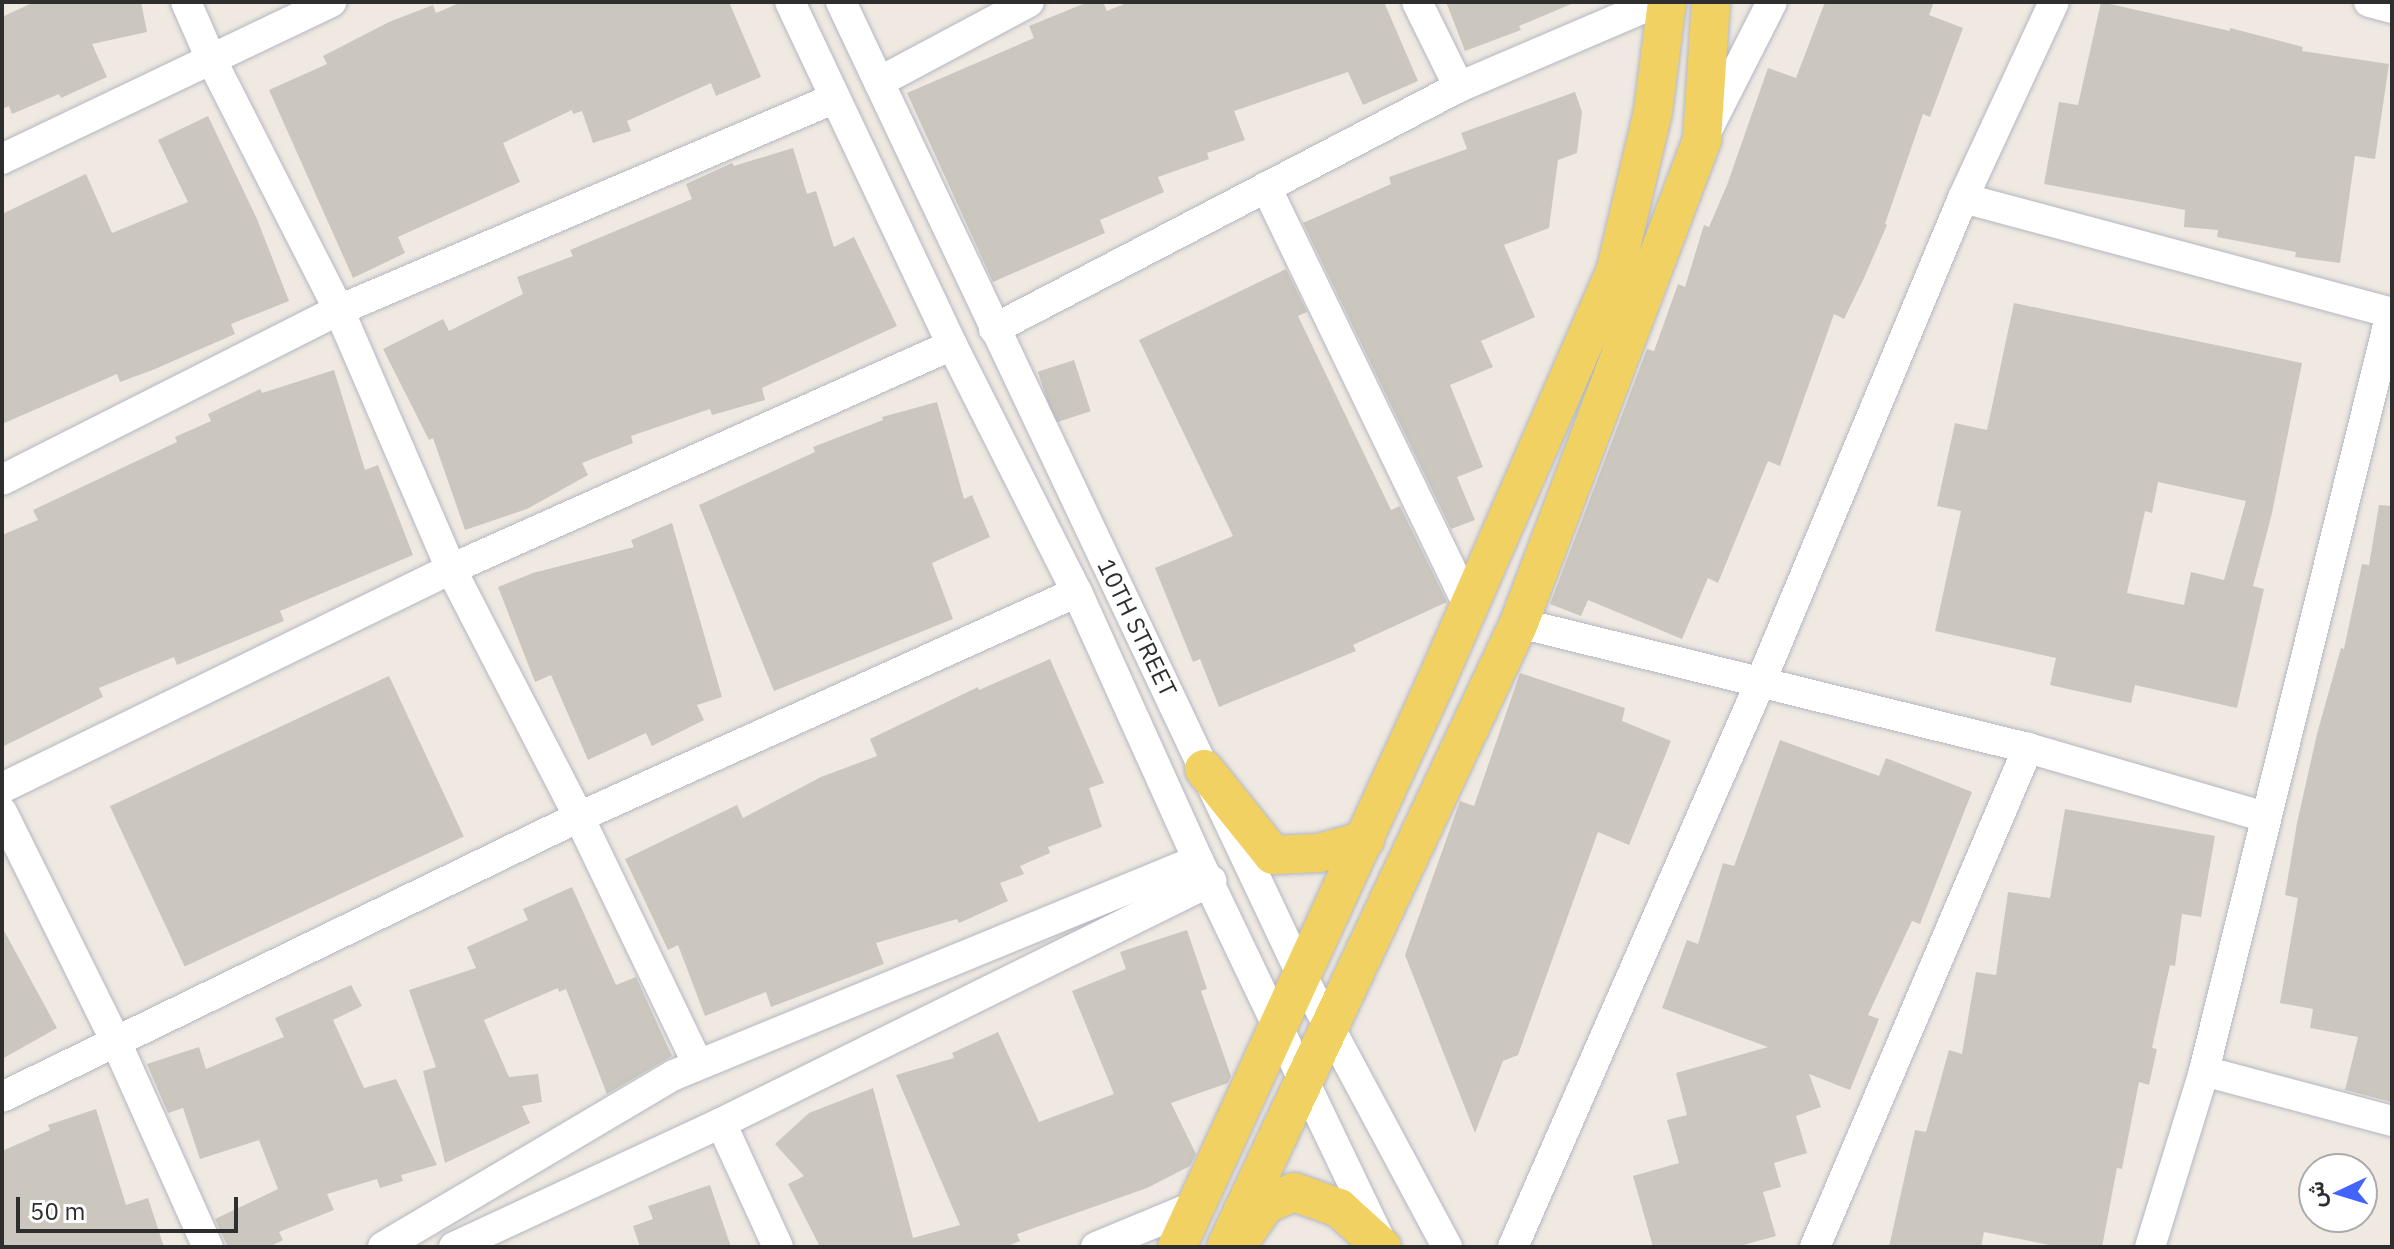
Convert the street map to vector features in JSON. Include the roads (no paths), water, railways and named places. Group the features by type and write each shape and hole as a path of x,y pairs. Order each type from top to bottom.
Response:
{"main road":[{"path":"1177,1247 1365,840 1616,269 1653,111 1667,2"},
{"path":"1226,1247 1328,1023 1519,623 1702,140 1711,2"},
{"path":"1204,769 1273,855 1319,853 1365,840"},
{"path":"1236,1247 1266,1204 1294,1192 1339,1208 1383,1247"}],"street":[{"path":"186,2 210,57 339,310 451,569 579,817 698,1064"},
{"path":"2,159 210,57 331,2"},
{"name":"10TH STREET","path":"790,2 952,345 1077,592 1204,870 1383,1247"},
{"name":"10TH STREET","path":"841,2 1303,978 1447,1247"},
{"path":"879,82 1029,2"},
{"path":"1417,2 1459,87"},
{"path":"994,329 1459,87 1657,2"},
{"path":"1702,140 1772,2"},
{"path":"1513,1247 1761,681 1963,198 2054,2"},
{"path":"2369,2 2392,8"},
{"path":"2,480 339,310 835,98"},
{"path":"1266,187 1469,607"},
{"path":"1963,198 2392,313 2204,1071 2150,1247"},
{"path":"2,788 451,569 952,345"},
{"path":"2,1097 117,1044 579,817 1077,592"},
{"path":"1519,623 2028,748 2265,817"},
{"path":"1815,1247 2028,748"},
{"path":"2,812 117,1044 208,1247"},
{"path":"383,1247 698,1064 1204,870"},
{"path":"454,1247 721,1123 1204,870"},
{"path":"2204,1071 2392,1121"},
{"path":"721,1123 778,1247"},
{"path":"1096,1247 1195,1206"}]}
